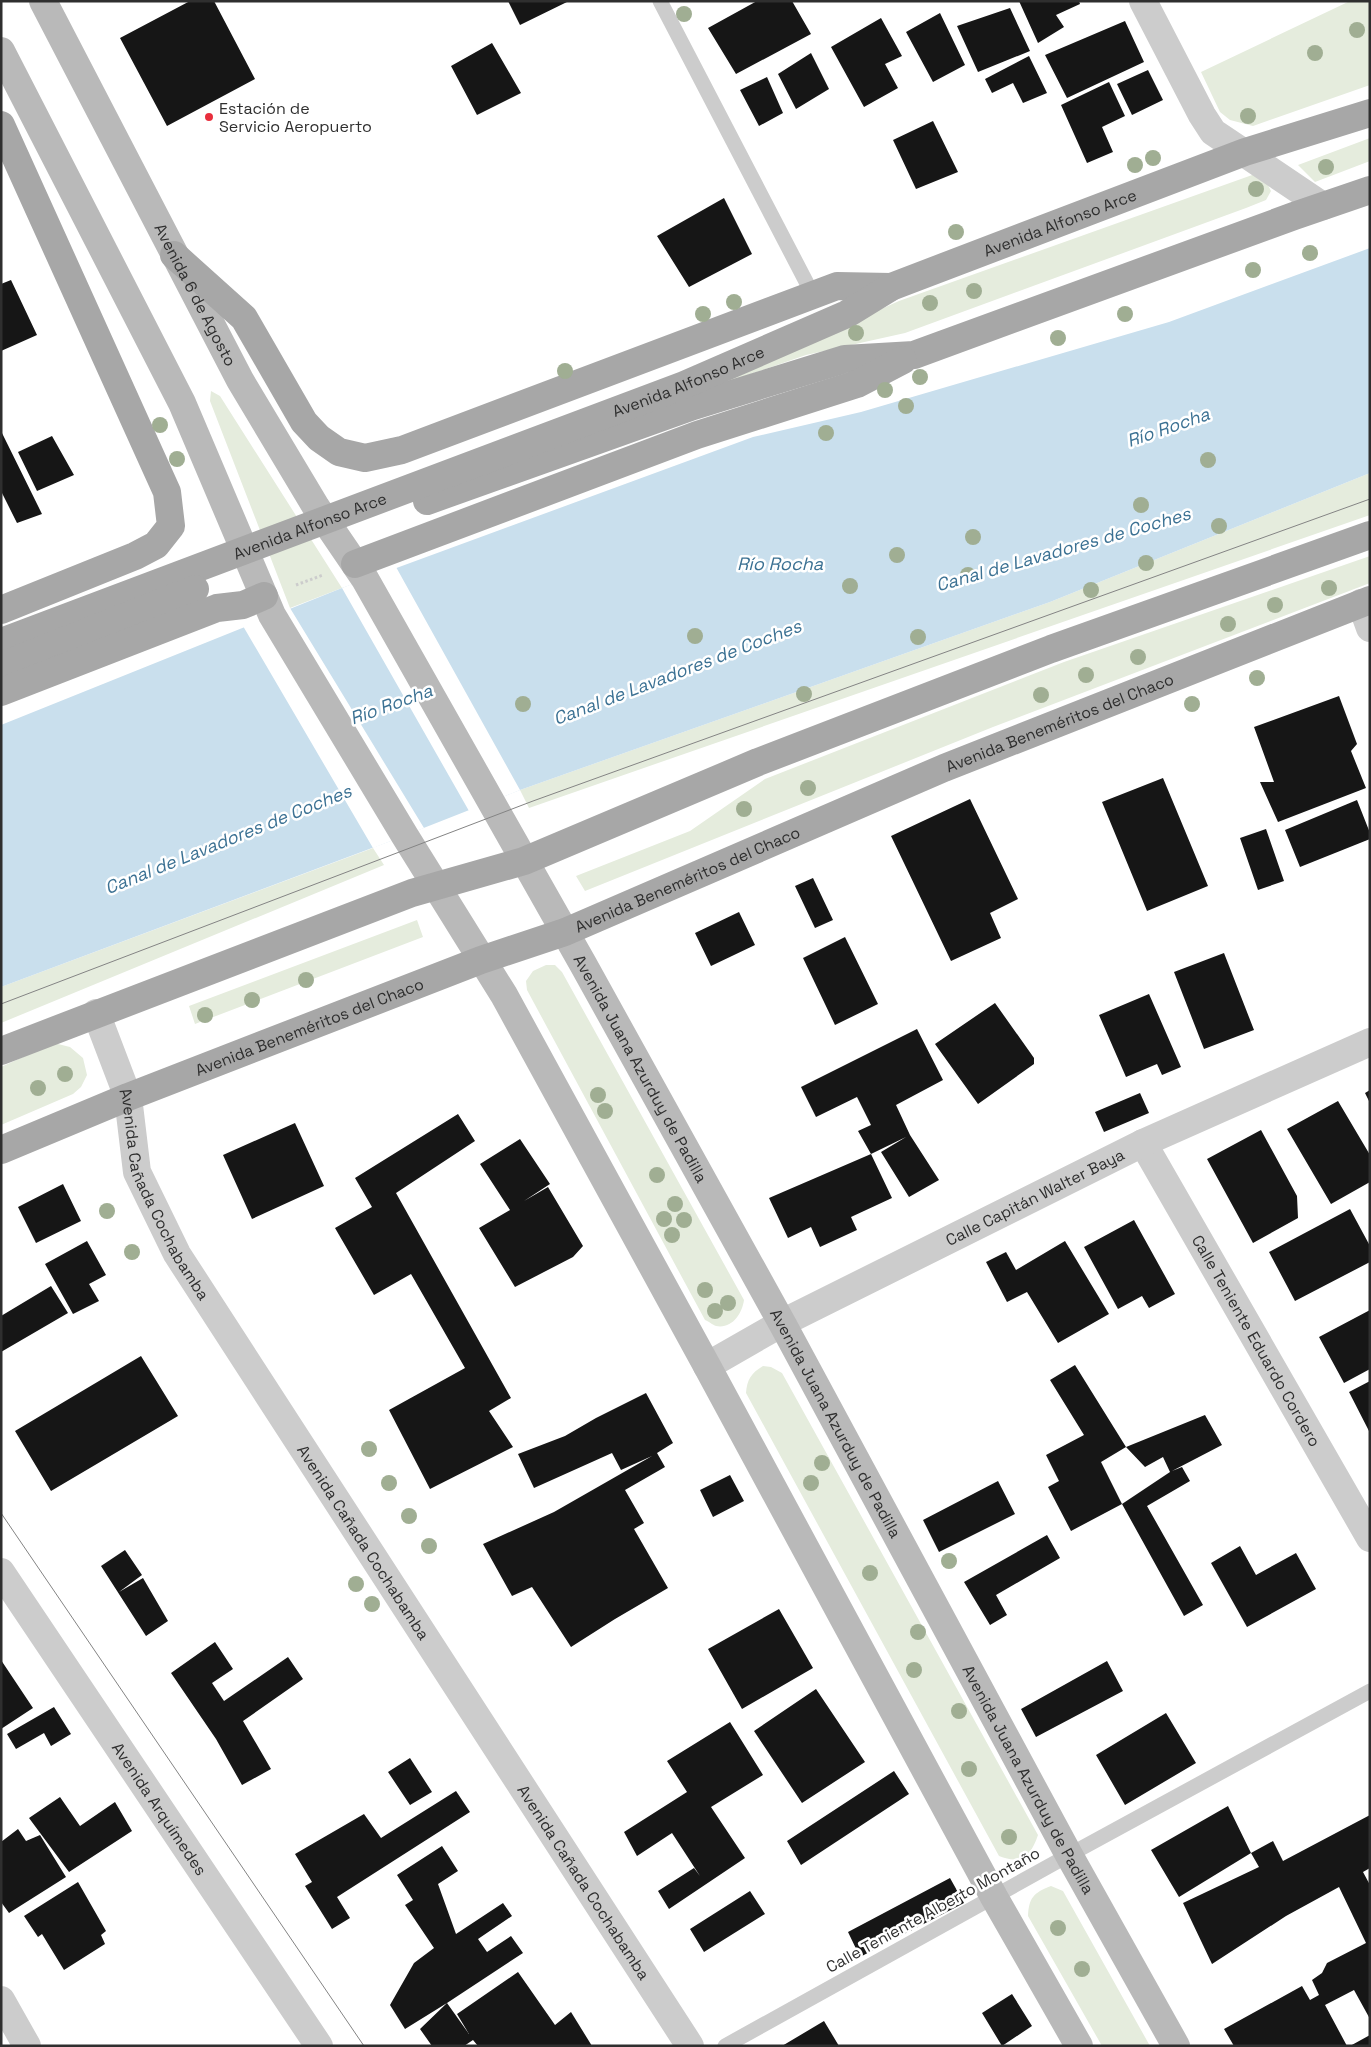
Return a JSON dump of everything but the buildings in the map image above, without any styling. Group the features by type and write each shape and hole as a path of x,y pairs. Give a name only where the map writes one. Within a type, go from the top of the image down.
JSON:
{"main road":[{"name":"Avenida 6 de Agosto","path":"43,1 240,380 316,506 355,564 491,802"},
{"path":"1,51 182,403 265,598 405,836 504,995 994,1897 1080,2046"},
{"name":"Avenida Alfonso Arce","path":"1,642 684,385 847,314 891,287 1245,152 1370,113"},
{"path":"1,125 167,492 171,526 156,545 135,556 1,610"},
{"name":"Avenida Alfonso Arce","path":"1,666 295,549 693,406 845,359 914,355 1370,190"},
{"path":"174,255 244,318 304,422 319,438 339,452 365,458 402,450 837,286 891,287"},
{"path":"355,564 697,434 857,384 914,355"},
{"path":"1,1051 412,893 524,861 758,762 1033,656 1370,536"},
{"path":"1,692 217,608 243,605 265,598"},
{"name":"Avenida Beneméritos del Chaco","path":"1,1150 128,1097 481,960 565,932 944,768 1367,610"},
{"name":"Avenida Juana Azurduy de Padilla","path":"491,802 782,1323 1069,1854 1176,2046"}],"street":[{"path":"1143,1 1202,115 1214,132 1323,206"},
{"name":"Avenida Cañada Cochabamba","path":"96,1013 128,1097 137,1172 177,1254 690,2046"},
{"name":"Calle Capitán Walter Baya","path":"707,1366 782,1323 1143,1143 1370,1042"},
{"name":"Calle Teniente Eduardo Cordero","path":"1143,1143 1370,1538"},
{"name":"Avenida Arquímedes","path":"1,1572 319,2046"},
{"path":"1,2000 27,2046"}],"lane":[{"path":"660,1 812,295"},
{"name":"Calle Teniente Alberto Montaño","path":"725,2046 1069,1854 1370,1691"}],"path":[{"path":"265,598 355,564"}],"green space":[{"path":"1350,1 1370,1 1370,85 1253,126 1230,120 1220,112 1201,72"},
{"path":"1370,138 1370,161 1315,182 1298,165"},
{"path":"1255,174 1265,179 1271,191 1266,200 1246,208 905,333 806,355 693,394 899,301"},
{"path":"211,391 220,396 342,588 290,608 210,401"},
{"path":"1370,473 1370,515 529,808 520,790 1050,602"},
{"path":"1370,556 1370,583 993,727 585,891 576,876 690,831 765,779 1064,662"},
{"path":"373,848 384,865 1,1023 1,987"},
{"path":"417,920 423,937 195,1024 189,1006"},
{"path":"546,965 555,965 562,972 744,1300 741,1310 731,1323 716,1326 705,1320 527,990 526,981 533,971"},
{"path":"54,1043 70,1047 83,1058 87,1075 81,1087 73,1094 1,1125 1,1067"},
{"path":"763,1366 771,1367 782,1373 1038,1835 1032,1848 1024,1857 1007,1859 999,1856 746,1393 750,1377"},
{"path":"1051,1886 1063,1891 1150,2046 1102,2046 1028,1916 1029,1905 1033,1897"}],"water":[{"name":"Río Rocha","path":"1370,248 1370,473 1050,602 520,790 388,842 1,987 1,725 342,588 753,437 861,412 1169,322"}],"pier":[{"path":"396,567 520,790 469,811 342,588"},
{"path":"290,608 424,828 373,848 243,626"}],"tram line":[{"path":"1,1004 533,801 1370,499"},
{"path":"1,1513 364,2046"}],"place":[{"name":"Estación de Servicio Aeropuerto","path":"209,117"}],"water label":[{"name":"Canal de Lavadores de Coches","path":"1063,549"},
{"name":"Canal de Lavadores de Coches","path":"677,672"},
{"name":"Canal de Lavadores de Coches","path":"228,839"}]}
